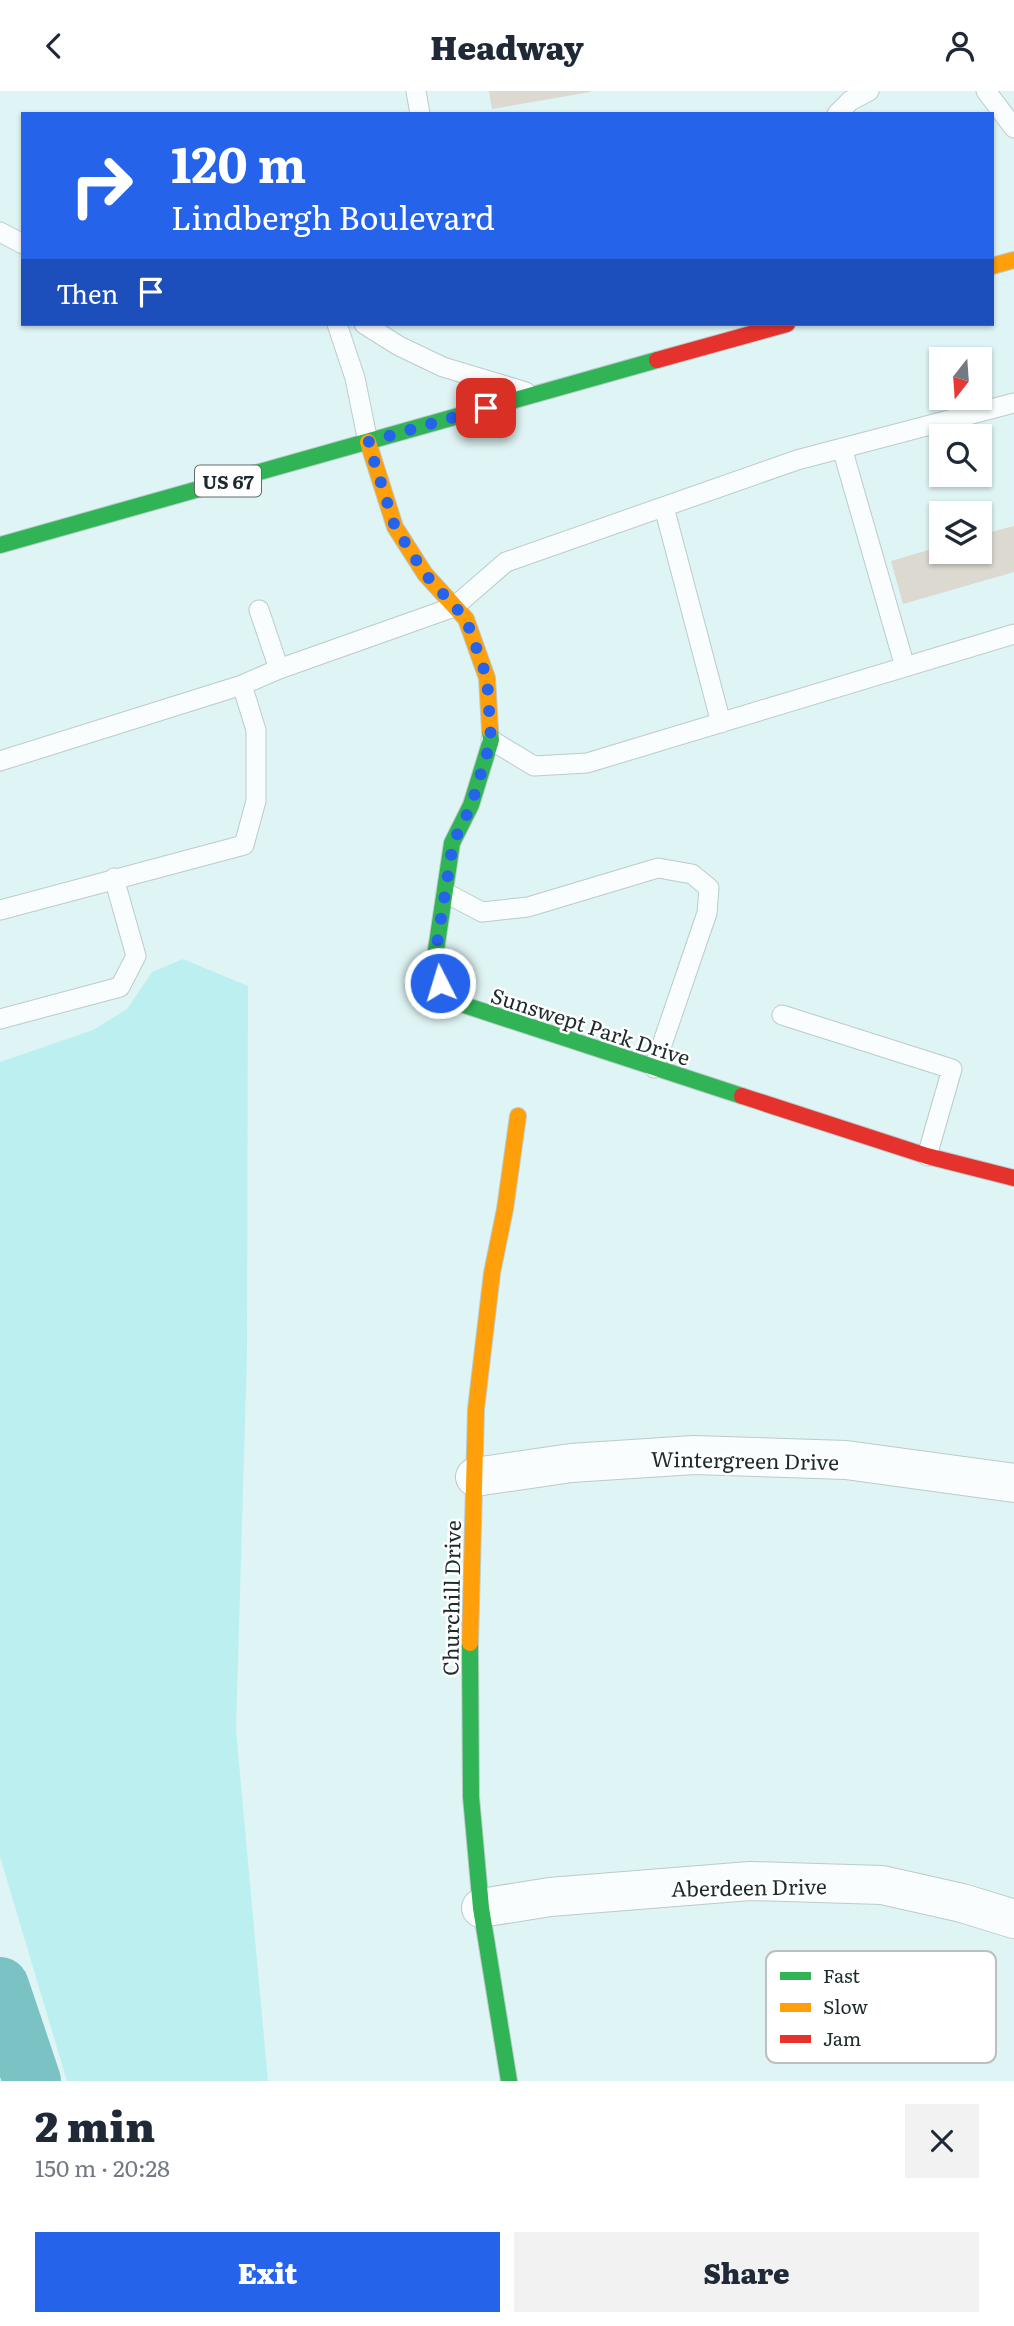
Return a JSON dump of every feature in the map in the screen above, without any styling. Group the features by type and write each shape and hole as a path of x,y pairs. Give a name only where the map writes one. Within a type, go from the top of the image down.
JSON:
{"street":[{"path":"994,265 1014,260"},
{"name":"US 67","path":"0,545 780,326"},
{"name":"Sunswept Park Drive","path":"368,442 395,527 425,574 466,619 487,678 491,740 471,806 453,843 436,950 440,983 458,1003 927,1156 1014,1178"},
{"name":"Churchill Drive","path":"509,2081 481,1908 471,1797 469,1676 476,1409 492,1273 505,1209 518,1116"},
{"name":"Wintergreen Drive","path":"475,1477 571,1463 694,1455 846,1460 1014,1483"},
{"name":"Aberdeen Drive","path":"481,1908 550,1897 750,1881 882,1885 962,1903 1014,1919"}],"lane":[{"path":"416,91 420,112"},
{"path":"839,112 850,101 869,91"},
{"path":"982,112 986,93"},
{"path":"986,93 1014,128"},
{"path":"0,232 21,243"},
{"path":"338,326 355,378 368,442"},
{"path":"367,326 399,346 443,367 533,395"},
{"path":"0,761 242,685 279,669 454,607 506,562 797,460 1014,403"},
{"path":"842,449 905,667"},
{"path":"664,507 721,723"},
{"path":"259,610 279,669"},
{"path":"491,740 534,766 586,764 1014,634"},
{"path":"0,910 244,845 257,801 256,730 242,685"},
{"path":"446,893 482,912 528,907 658,868 692,874 701,881 709,888 707,913 654,1068"},
{"path":"0,1019 120,987 136,956 114,878"},
{"path":"782,1015 952,1069 927,1156"}],"shaded area":[{"path":"183,959 248,986 247,1354 236,1730 268,2081 67,2081 0,1857 0,1062 93,1030 127,1009 152,972"}],"building":[{"path":"489,91 590,91 590,92 492,109"},
{"path":"1014,526 1014,572 903,604 891,561 929,550 929,564 992,564 992,532"}],"waterway":[{"path":"0,1986 32,2081"}],"traffic: fast":[{"path":"0,545 657,360"},
{"path":"490,730 491,740 471,805 452,843 436,950 440,983 458,1003 742,1096"},
{"path":"470,1643 471,1797 481,1908 509,2081"}],"traffic: slow":[{"path":"994,265 1014,260"},
{"path":"368,442 395,527 425,574 466,619 487,678 490,730"},
{"path":"470,1643 476,1409 492,1273 505,1209 518,1116"}],"traffic: jam":[{"path":"657,360 780,326"},
{"path":"742,1096 927,1156 1014,1178"}],"route":[{"path":"440,983 436,950 453,843 471,806 491,740 487,678 466,619 425,574 395,527 368,442 486,408"}]}
